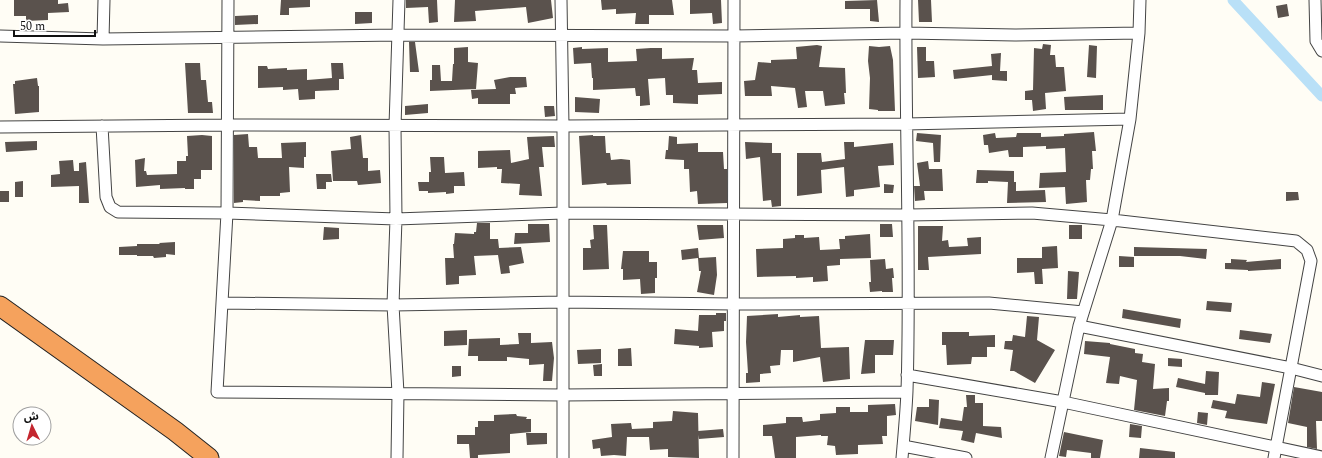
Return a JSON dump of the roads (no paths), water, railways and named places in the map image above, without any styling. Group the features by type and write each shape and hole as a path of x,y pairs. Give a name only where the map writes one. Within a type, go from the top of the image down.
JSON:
{"highway":[{"path":"0,306 175,431 209,458"}],"street":[{"path":"103,39 104,0"},
{"path":"228,0 227,213 217,392 563,394 907,392"},
{"path":"396,458 398,393 393,305 396,219 395,126 399,0"},
{"path":"561,0 563,126 563,458"},
{"path":"733,458 734,0"},
{"path":"902,458 907,392 908,215 905,32 906,0"},
{"path":"1051,458 1079,326 1112,220 1130,119 1139,33 1140,0"},
{"path":"1315,0 1316,41 1322,51"},
{"path":"0,36 103,39 398,35 734,36 905,32 1015,35 1139,33"},
{"path":"0,127 227,125 563,126 906,124 1130,119"},
{"path":"102,126 106,197 110,207 118,212 227,213 396,219 563,213 908,215 1032,213 1112,220 1296,241 1307,250 1311,261 1275,453"},
{"path":"222,303 393,305 562,302 734,304 989,303 1083,312"},
{"path":"1079,326 1291,368 1322,376"},
{"path":"907,375 1063,402 1275,453 1322,457"},
{"path":"903,446 966,458"}],"waterway":[{"path":"1233,0 1322,96"}]}
